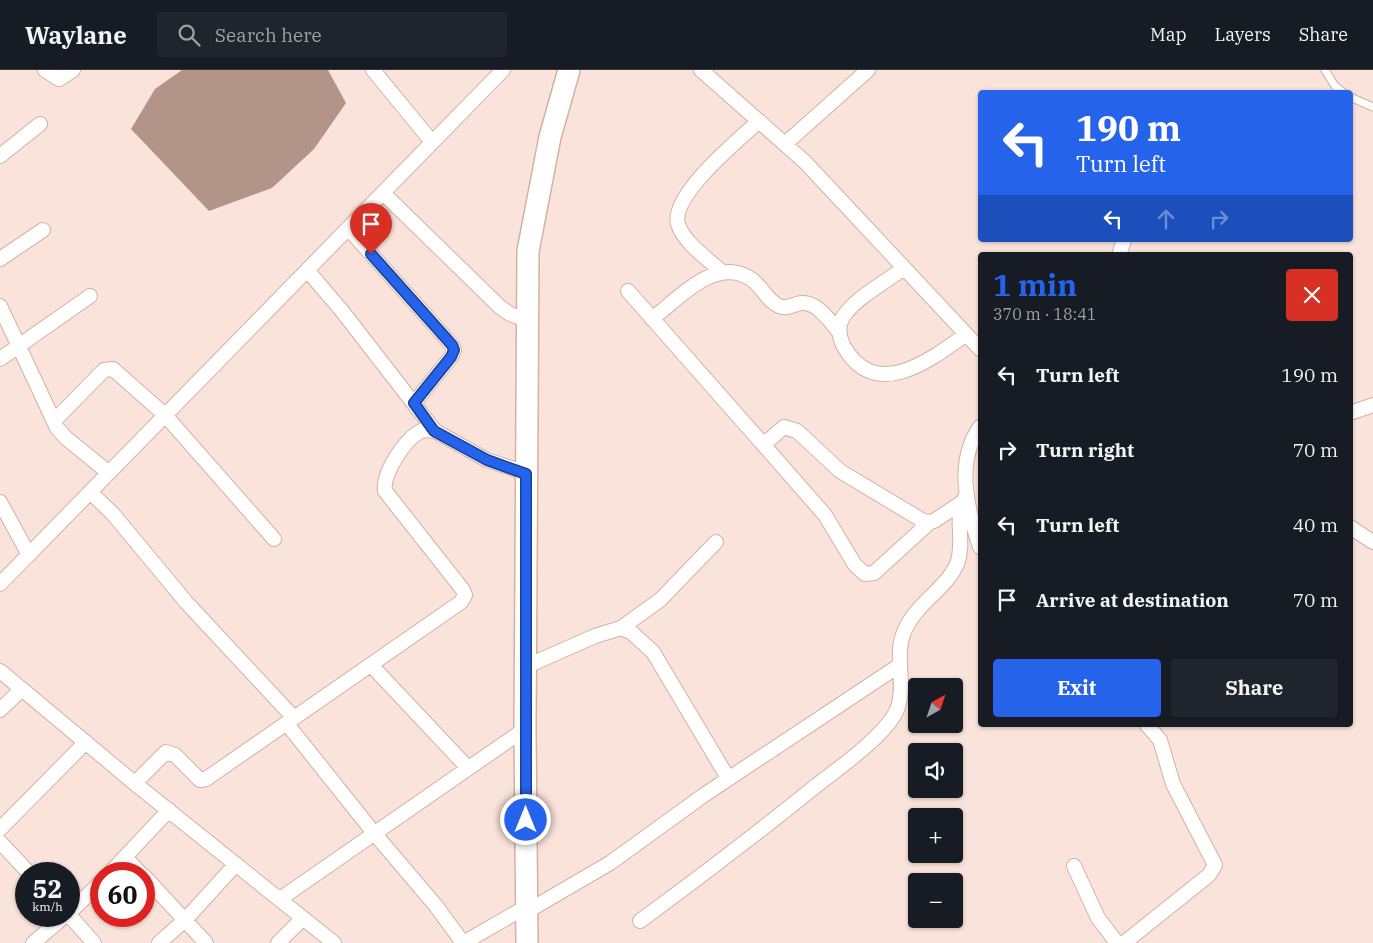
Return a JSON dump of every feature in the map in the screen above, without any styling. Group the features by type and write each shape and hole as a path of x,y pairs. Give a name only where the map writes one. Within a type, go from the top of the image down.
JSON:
{"main road":[{"path":"527,943 525,729 527,666 528,251 550,137 568,70"}],"street":[{"path":"45,70 54,78 59,79 73,70"},
{"path":"373,70 432,142"},
{"path":"0,584 503,70"},
{"path":"701,70 760,120 805,162 975,341 909,370 874,374 862,370 853,361 842,342 839,332 840,322 846,312 904,268"},
{"path":"785,144 868,70"},
{"path":"722,272 685,236 678,223 679,211 698,180 760,120"},
{"path":"0,156 40,124"},
{"path":"382,193 500,307 510,314 527,320"},
{"path":"348,228 452,345 454,350 451,357 414,403"},
{"path":"0,259 42,230"},
{"path":"307,270 342,311 434,431"},
{"path":"652,319 706,278 722,272 731,272 747,276 779,307 786,308 806,303 817,308 839,332"},
{"path":"628,291 825,515 855,565 864,574 874,573 930,522 964,498"},
{"path":"0,359 90,296"},
{"path":"0,306 54,421 66,438 109,473"},
{"path":"54,421 104,370 109,368 120,373 166,415 274,539"},
{"path":"1353,412 1373,405"},
{"path":"762,442 766,442 784,427 790,428 797,432 840,471 917,518 930,522"},
{"path":"135,783 166,752 175,755 200,780 206,779 461,602 465,595 384,492 383,484 387,472 409,441 425,430 434,431 487,460 526,474"},
{"path":"640,921 729,856 881,731 892,719 898,706 900,645 912,616 948,577 956,565 960,552 966,456 970,440 978,430"},
{"path":"90,492 114,514 186,602 290,721 374,833 436,906 463,943 610,863 728,778 900,666"},
{"path":"964,498 978,542"},
{"path":"0,502 29,554"},
{"path":"1353,529 1373,542"},
{"path":"527,666 595,636 621,628 660,600 716,542"},
{"path":"621,628 631,632 653,652 728,778"},
{"path":"371,665 468,768"},
{"path":"0,670 168,810 334,943"},
{"path":"0,710 22,689"},
{"path":"1124,943 1210,875 1215,865 1173,784 1160,740 1149,727"},
{"path":"280,899 525,729"},
{"path":"0,829 86,742"},
{"path":"120,862 168,810"},
{"path":"0,842 19,862"},
{"path":"125,857 130,862"},
{"path":"159,943 185,920 236,864"},
{"path":"1074,866 1095,912 1117,943"},
{"path":"155,889 206,943"},
{"path":"80,903 90,893"},
{"path":"278,943 303,918"},
{"path":"33,943 52,927"},
{"path":"80,927 94,943"}],"lane":[{"path":"1325,70 1335,86 1340,90"},
{"path":"1353,98 1373,107"}],"shaded area":[{"path":"182,70 328,70 346,103 314,149 272,188 209,211 131,129 155,89"}],"route":[{"path":"371,254 452,345 454,350 451,357 414,403 434,431 501,467 526,474 526,820"}]}
